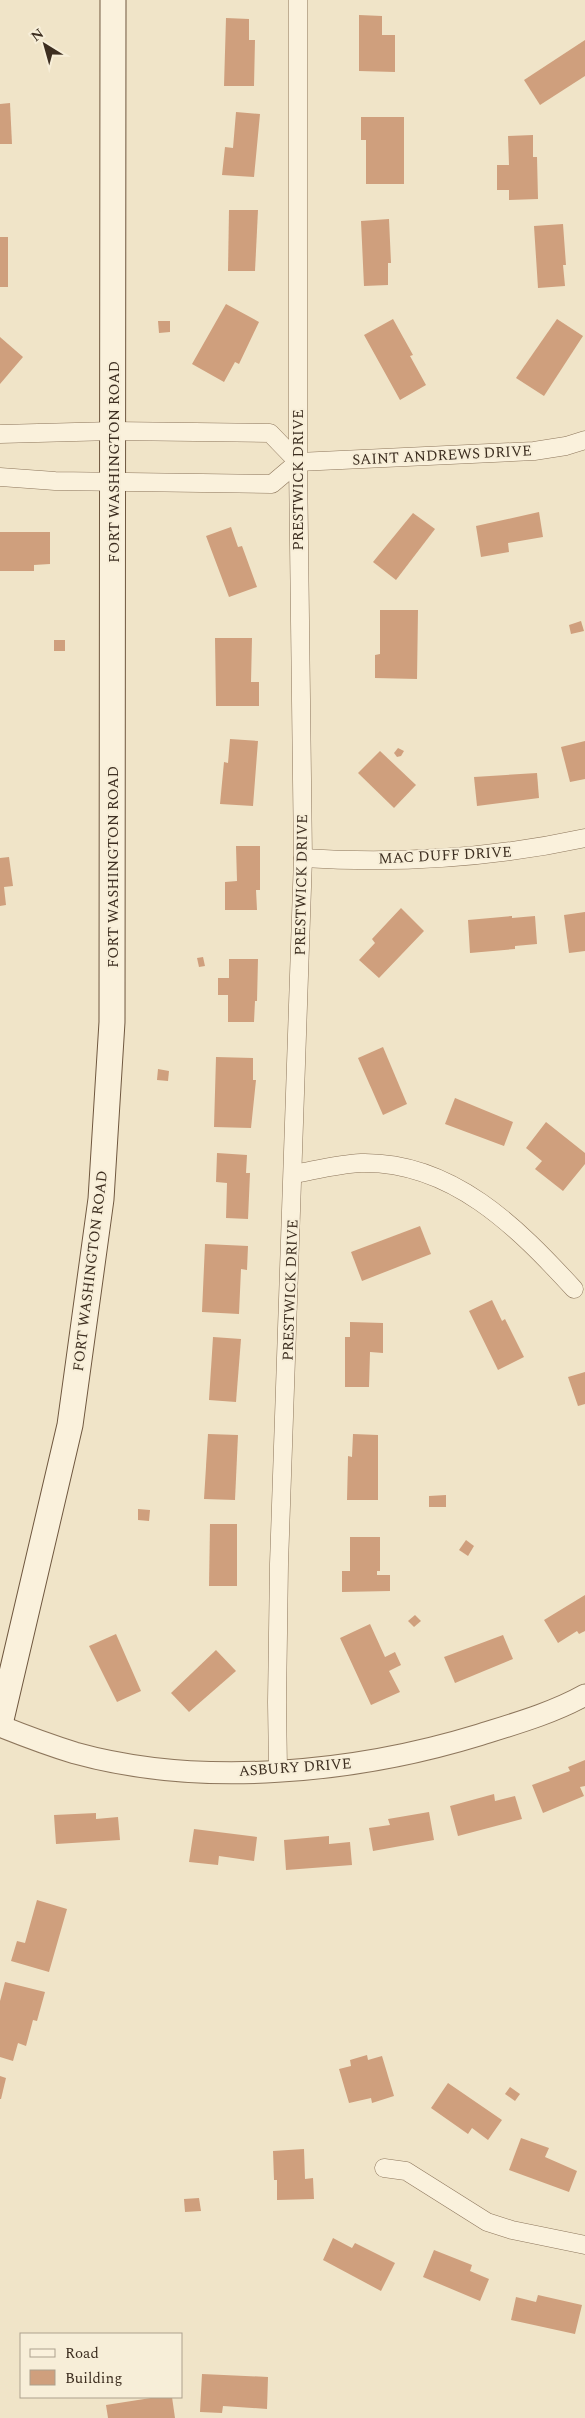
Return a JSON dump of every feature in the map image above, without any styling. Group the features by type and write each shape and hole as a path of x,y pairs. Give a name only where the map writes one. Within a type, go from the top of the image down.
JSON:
{"main road":[{"name":"FORT WASHINGTON ROAD","path":"0,1725 70,1425 101,1199 112,1022 113,0"}],"street":[{"name":"PRESTWICK DRIVE","path":"278,1770 276,1702 279,1564 294,1174 303,858 298,462 298,0"},
{"path":"0,434 114,431 270,434 298,462 272,484 55,481 0,478"},
{"name":"SAINT ANDREWS DRIVE","path":"298,462 534,451 566,446 585,440"},
{"name":"MAC DUFF DRIVE","path":"303,858 351,860 513,852 585,838"},
{"path":"294,1174 362,1163 411,1170 438,1177 465,1190 495,1213 540,1252 574,1288"},
{"name":"ASBURY DRIVE","path":"0,1725 76,1753 131,1764 182,1770 278,1770 326,1767 380,1760 446,1745 516,1723 585,1695"},
{"path":"384,2168 406,2172 463,2209 487,2222 521,2232 585,2244"}],"building":[{"path":"359,15 382,16 382,35 395,35 395,72 359,71"},
{"path":"226,18 249,19 249,40 255,40 254,86 224,86"},
{"path":"585,40 585,76 540,105 524,80"},
{"path":"10,103 12,144 0,144 0,104"},
{"path":"236,112 260,114 254,177 222,175 225,147 233,148"},
{"path":"361,117 404,117 404,184 366,184 366,140 361,140"},
{"path":"533,135 533,157 537,157 538,199 509,200 509,190 497,190 497,165 509,165 508,136"},
{"path":"229,210 258,210 255,271 228,271"},
{"path":"389,219 391,263 388,263 388,285 364,286 361,221"},
{"path":"563,224 566,265 563,265 565,286 538,288 534,226"},
{"path":"0,237 8,237 8,287 0,287"},
{"path":"226,304 259,322 239,364 235,362 224,382 192,364"},
{"path":"393,319 413,355 410,356 426,385 400,400 364,335"},
{"path":"557,319 583,336 544,396 516,378"},
{"path":"158,321 170,321 170,332 159,333"},
{"path":"0,337 23,357 0,384"},
{"path":"539,512 543,537 508,543 509,552 481,557 476,526"},
{"path":"413,513 435,529 396,580 373,562"},
{"path":"231,527 238,547 242,546 257,587 229,597 206,536"},
{"path":"0,532 50,532 50,564 34,565 34,571 0,571"},
{"path":"380,610 418,610 417,679 375,678 375,655 380,654"},
{"path":"581,621 584,631 571,634 569,625"},
{"path":"215,638 252,638 251,682 259,682 259,706 216,706"},
{"path":"54,640 65,640 65,651 54,651"},
{"path":"230,739 258,741 253,806 220,804 224,762 228,763"},
{"path":"585,741 585,779 570,782 561,747"},
{"path":"398,748 404,751 401,756 397,757 394,753"},
{"path":"380,751 416,785 394,808 358,773"},
{"path":"537,773 539,798 477,806 474,777"},
{"path":"236,846 260,846 260,890 256,890 257,910 225,910 225,882 237,881"},
{"path":"9,857 13,886 4,887 6,905 0,906 0,858"},
{"path":"401,908 424,931 379,978 359,960 375,943 372,939"},
{"path":"585,912 585,951 569,953 564,915"},
{"path":"512,916 512,918 535,916 537,944 515,946 515,949 470,953 468,920"},
{"path":"203,957 205,966 199,967 197,958"},
{"path":"229,959 258,959 257,1001 255,1001 254,1022 228,1022 228,995 218,995 218,978 229,978"},
{"path":"383,1047 407,1104 383,1115 358,1058"},
{"path":"216,1057 253,1058 253,1080 256,1080 251,1128 214,1127"},
{"path":"158,1069 169,1071 168,1081 157,1080"},
{"path":"455,1098 513,1122 504,1146 445,1124"},
{"path":"546,1122 585,1153 585,1164 563,1191 535,1169 542,1161 526,1148"},
{"path":"217,1153 247,1155 246,1173 250,1173 248,1219 226,1218 227,1183 216,1182"},
{"path":"420,1226 431,1254 362,1281 351,1252"},
{"path":"205,1244 248,1246 247,1270 241,1269 239,1314 202,1312"},
{"path":"492,1300 502,1321 505,1319 524,1357 498,1370 469,1311"},
{"path":"350,1322 383,1323 383,1353 370,1352 369,1387 345,1387 345,1337 350,1337"},
{"path":"213,1337 241,1339 236,1402 209,1400"},
{"path":"585,1372 585,1404 578,1406 568,1377"},
{"path":"208,1434 238,1435 235,1500 204,1499"},
{"path":"353,1434 378,1435 378,1500 347,1500 348,1456 352,1457"},
{"path":"446,1495 446,1507 429,1507 429,1496"},
{"path":"138,1509 150,1510 149,1521 138,1520"},
{"path":"210,1524 237,1524 237,1586 209,1586"},
{"path":"350,1537 380,1537 380,1571 377,1571 377,1575 390,1575 390,1591 342,1592 342,1571 350,1571"},
{"path":"466,1540 474,1546 468,1556 459,1550"},
{"path":"585,1595 585,1631 579,1634 577,1631 558,1643 544,1620"},
{"path":"415,1615 421,1621 414,1627 408,1621"},
{"path":"370,1624 385,1657 395,1652 401,1665 389,1671 400,1692 371,1705 340,1638"},
{"path":"116,1634 141,1691 117,1702 89,1646"},
{"path":"503,1635 513,1659 455,1683 444,1657"},
{"path":"216,1650 236,1671 189,1712 171,1693"},
{"path":"585,1760 585,1786 580,1787 584,1796 543,1813 532,1785 570,1771 568,1767"},
{"path":"494,1794 495,1801 515,1796 522,1819 458,1836 450,1806"},
{"path":"429,1812 434,1840 373,1851 369,1828 390,1825 388,1819"},
{"path":"96,1813 96,1819 118,1817 120,1840 56,1844 54,1815"},
{"path":"194,1829 257,1837 254,1861 219,1856 218,1865 189,1862"},
{"path":"329,1836 329,1844 350,1842 352,1865 286,1870 284,1840"},
{"path":"37,1900 67,1909 49,1972 11,1961 17,1941 25,1943"},
{"path":"5,1982 45,1992 37,2021 33,2020 26,2046 18,2043 13,2061 0,2057 0,2001"},
{"path":"367,2055 368,2060 382,2056 394,2096 372,2103 371,2098 349,2103 339,2069 351,2066 350,2060"},
{"path":"0,2076 6,2078 1,2099 0,2099"},
{"path":"448,2083 502,2120 488,2140 472,2128 468,2134 431,2108"},
{"path":"510,2087 520,2094 515,2101 505,2094"},
{"path":"521,2138 549,2148 545,2157 577,2171 569,2192 509,2170"},
{"path":"304,2149 305,2179 313,2178 314,2199 277,2200 277,2180 274,2180 273,2151"},
{"path":"199,2198 201,2211 185,2212 184,2199"},
{"path":"333,2238 352,2248 355,2243 395,2263 381,2291 323,2260"},
{"path":"434,2250 472,2265 470,2271 489,2279 480,2301 423,2277"},
{"path":"538,2295 582,2305 575,2334 511,2320 516,2297 536,2302"},
{"path":"202,2374 268,2377 267,2409 223,2406 222,2413 200,2412"},
{"path":"151,2398 172,2398 175,2418 108,2418 106,2405"}]}
